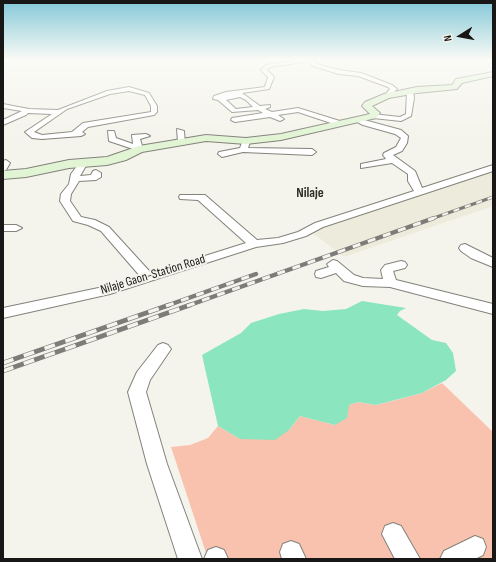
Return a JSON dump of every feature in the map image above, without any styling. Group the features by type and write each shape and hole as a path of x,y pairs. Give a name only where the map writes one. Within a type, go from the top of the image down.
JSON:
{"street":[{"path":"216,99 216,97 226,94 266,88 268,85"},
{"path":"387,96 394,89 388,85"},
{"path":"373,116 375,113 367,106 368,104 387,96 410,91 454,87 455,85"},
{"path":"3,106 20,108 25,111 59,112 70,106 109,92 121,90 142,92 147,94 154,106 154,112 152,114 90,124 77,134 42,137 29,133 59,112"},
{"path":"222,154 244,145 281,138 373,116 397,119 404,118 409,115 412,98 410,91"},
{"path":"259,108 241,112 231,110 221,99 250,97 259,108 282,116"},
{"path":"234,120 270,112 298,110 340,124"},
{"path":"3,123 24,114 25,111"},
{"path":"360,120 398,132 405,138 399,148 387,155 412,173 413,181 420,193"},
{"path":"180,131 182,142"},
{"path":"111,133 112,139 139,149"},
{"path":"139,149 135,137 146,136"},
{"path":"3,175 107,161 139,149 216,138 244,145 312,152"},
{"path":"364,166 392,160"},
{"path":"83,164 76,174 75,179 65,197 65,201 77,219 91,222 105,229 148,276"},
{"name":"Nilaje Gaon-Station Road","path":"3,313 110,290 148,276 254,244 280,241 302,234 319,225 493,168"},
{"path":"75,179 96,177 96,173"},
{"path":"184,197 201,197 254,244"},
{"path":"3,228 16,228"},
{"path":"465,248 475,255 493,263"},
{"path":"390,283 387,270 389,268 401,265"},
{"path":"320,274 335,266 349,278 363,282 390,283 448,299 493,309"},
{"path":"163,349 143,377 137,392 157,464 190,559"},
{"path":"393,534 408,559"},
{"path":"452,559 475,547"}],"shaded area":[{"path":"493,170 493,206 344,257 310,231"},
{"path":"362,301 406,308 400,311 397,315 432,340 446,343 453,353 456,371 446,380 422,393 376,405 358,402 349,405 347,418 335,425 300,416 289,430 275,440 240,439 218,426 202,355 241,333 251,323 279,314 304,309 323,311 346,309"},
{"path":"442,383 493,432 493,559 208,559 171,447 190,445 208,438 218,426 240,439 289,430 300,416 335,425 349,405 358,402 376,405 422,393"}],"railway":[{"path":"431,219 493,197"},
{"path":"187,306 434,218"},
{"path":"166,306 256,274"},
{"path":"3,363 169,305"},
{"path":"3,371 190,305"}],"district":[{"name":"Nilaje","path":"310,193"}]}
